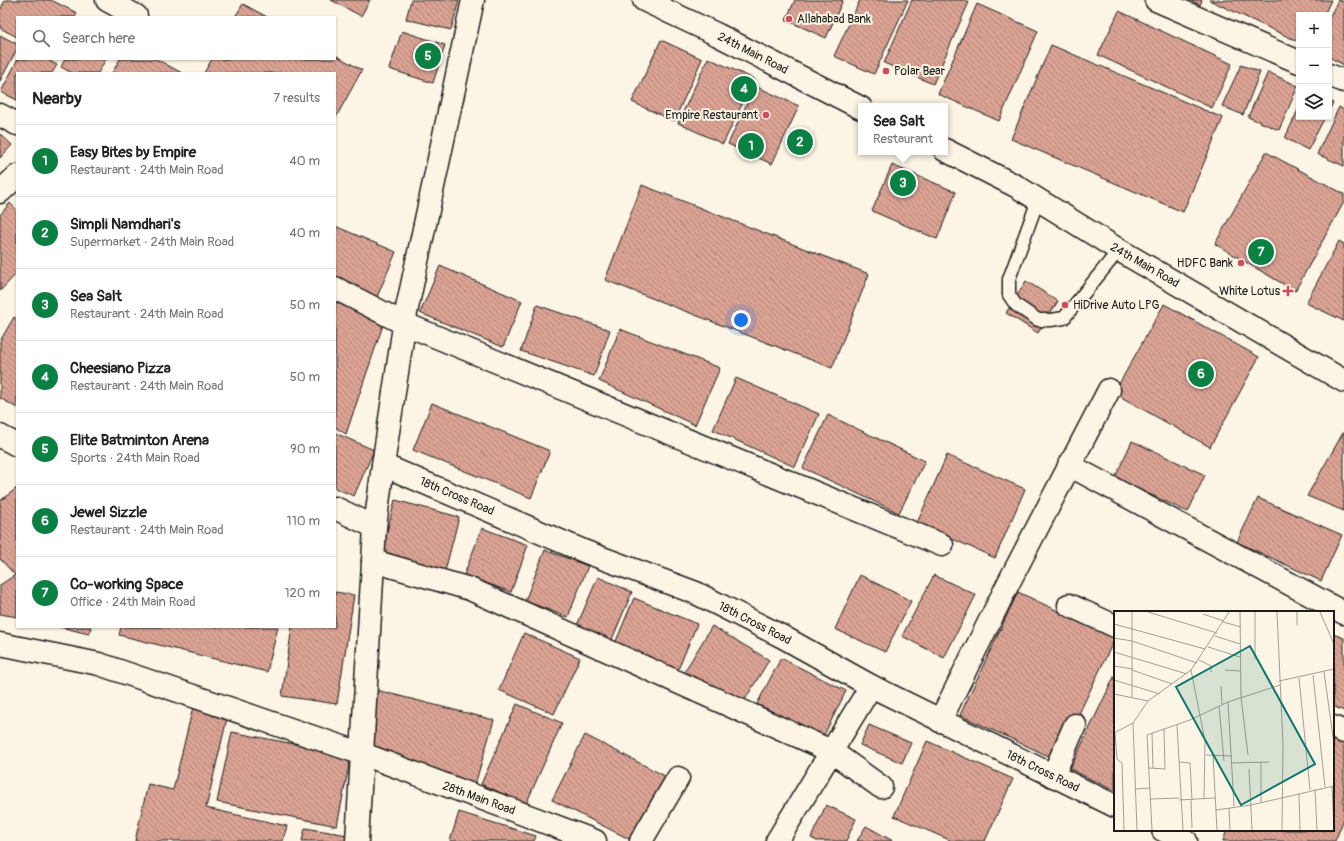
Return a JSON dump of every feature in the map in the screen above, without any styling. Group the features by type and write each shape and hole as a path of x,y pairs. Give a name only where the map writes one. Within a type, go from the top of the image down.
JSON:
{"street":[{"path":"107,0 138,16"},
{"path":"358,841 375,527 383,465 405,324 473,0"},
{"name":"24th Main Road","path":"644,0 858,106"},
{"path":"1156,0 1296,61"},
{"path":"1332,76 1344,81"},
{"path":"0,115 16,123"},
{"name":"24th Main Road","path":"948,152 1016,186 1119,250 1344,381"},
{"path":"0,192 16,177"},
{"path":"336,289 405,324 942,545"},
{"path":"940,721 1010,580 1109,390"},
{"path":"0,436 16,444"},
{"name":"18th Cross Road","path":"383,465 586,552 696,593 783,636 871,686 1114,806"},
{"path":"1069,465 1344,613"},
{"path":"336,508 375,527"},
{"path":"373,561 470,589 831,752 881,787"},
{"path":"1069,605 1114,626"},
{"name":"28th Main Road","path":"0,644 99,664 363,754 595,841"},
{"path":"777,841 871,686"},
{"path":"1053,776 1075,725"},
{"path":"1334,727 1344,732"},
{"path":"642,841 678,778"},
{"path":"1165,831 1186,841"}],"lane":[{"path":"1038,200 1009,279 1009,295 1016,305 1038,320 1064,318 1119,250"}],"building":[{"path":"5,0 51,0 77,13 76,16 16,16 16,36 0,28 0,11"},
{"path":"331,0 370,0 361,16"},
{"path":"411,0 459,0 451,30 406,19"},
{"path":"795,0 843,0 826,38 786,20"},
{"path":"860,0 908,0 874,74 834,56"},
{"path":"912,0 964,0 969,2 933,84 884,63"},
{"path":"1190,0 1202,0 1200,5"},
{"path":"1209,0 1331,0 1325,12 1296,12 1296,41"},
{"path":"1338,0 1344,2 1344,65 1332,59 1332,12"},
{"path":"243,4 265,16 236,16"},
{"path":"977,4 1038,31 999,121 938,94"},
{"path":"1119,11 1232,64 1212,108 1098,55"},
{"path":"402,31 445,45 433,83 389,69"},
{"path":"0,35 16,43 16,51 0,81"},
{"path":"661,40 702,59 674,121 632,102"},
{"path":"1051,45 1223,118 1183,212 1011,139"},
{"path":"336,56 362,70 336,117 336,72 205,72 211,60 336,60"},
{"path":"708,58 754,79 723,144 678,123"},
{"path":"17,60 48,60 57,65 53,72 16,72 16,100 1,92"},
{"path":"64,60 105,60 99,72 70,72 61,67"},
{"path":"119,60 158,60 180,72 113,72"},
{"path":"1241,65 1260,72 1243,115 1222,106"},
{"path":"1268,72 1296,85 1296,91 1279,130 1248,117"},
{"path":"755,86 799,106 772,164 728,144"},
{"path":"1339,107 1344,110 1344,166 1317,154"},
{"path":"1296,114 1296,120 1323,120 1308,150 1285,138"},
{"path":"0,134 12,145 0,158"},
{"path":"1266,152 1344,194 1344,202 1295,291 1215,244"},
{"path":"892,165 956,192 937,239 872,211"},
{"path":"642,185 869,274 832,368 605,280"},
{"path":"10,203 16,209 16,274 0,291 0,215"},
{"path":"336,226 396,252 377,297 336,279"},
{"path":"1339,241 1344,244 1344,321 1306,303"},
{"path":"440,266 522,301 503,347 420,313"},
{"path":"1026,281 1058,301 1038,333 1006,313"},
{"path":"337,301 383,325 346,434 336,428"},
{"path":"1164,304 1259,357 1210,447 1114,393"},
{"path":"537,305 610,330 594,376 521,351"},
{"path":"14,317 16,318 16,407 0,398 0,341"},
{"path":"620,329 720,368 695,425 599,381"},
{"path":"736,378 819,414 795,467 713,430"},
{"path":"432,403 550,451 531,498 413,450"},
{"path":"828,415 925,461 899,513 803,468"},
{"path":"336,433 374,450 354,496 336,488"},
{"path":"1344,433 1344,511 1307,496"},
{"path":"1132,441 1205,475 1188,512 1115,478"},
{"path":"947,455 1025,489 995,558 917,523"},
{"path":"16,489 16,617 0,614 0,585 15,575 0,559 0,501"},
{"path":"1258,498 1342,535 1321,581 1237,542"},
{"path":"395,500 459,517 445,571 381,555"},
{"path":"482,528 528,545 511,592 464,575"},
{"path":"545,550 588,566 568,617 525,601"},
{"path":"860,575 911,601 885,652 835,629"},
{"path":"934,575 976,595 944,658 902,636"},
{"path":"598,577 632,592 610,644 575,630"},
{"path":"336,592 354,595 337,704 282,696 292,628 336,628"},
{"path":"1018,592 1114,638 1057,760 960,715"},
{"path":"634,598 697,624 677,672 614,646"},
{"path":"712,626 769,660 740,708 683,674"},
{"path":"64,628 91,628 89,634"},
{"path":"121,628 278,628 267,672 119,635"},
{"path":"524,633 580,658 554,714 499,690"},
{"path":"1334,634 1344,638 1344,711 1334,706"},
{"path":"781,658 846,691 823,737 757,704"},
{"path":"1114,677 1114,791 1070,769"},
{"path":"372,689 494,720 473,791 367,753"},
{"path":"517,704 562,723 526,804 481,784"},
{"path":"193,707 228,714 206,808 287,826 283,841 135,841 148,784 173,790"},
{"path":"869,725 911,743 902,763 860,745"},
{"path":"1334,730 1344,734 1344,819 1335,841 1223,841 1227,831 1334,831"},
{"path":"232,732 351,755 337,826 217,802"},
{"path":"585,735 665,776 633,841 552,800"},
{"path":"927,741 1013,779 985,841 952,841 894,816"},
{"path":"826,805 856,819 846,841 817,841 811,838"},
{"path":"459,812 536,836 534,841 450,841"},
{"path":"866,826 893,841 857,841"},
{"path":"305,828 348,835 347,841 302,841"}],"place":[{"name":"Allahabad Bank","path":"789,19"},
{"name":"Elite Batminton Arena","path":"428,56"},
{"name":"Polar Bear","path":"886,71"},
{"name":"Cheesiano Pizza","path":"744,89"},
{"name":"Empire Restaurant","path":"766,115"},
{"name":"Simpli Namdhari's","path":"800,142"},
{"name":"Easy Bites by Empire","path":"751,146"},
{"name":"Sea Salt","path":"903,183"},
{"name":"Co-working Space","path":"1261,252"},
{"name":"HDFC Bank","path":"1241,263"},
{"name":"White Lotus","path":"1288,291"},
{"name":"HiDrive Auto LPG","path":"1065,305"},
{"name":"Jewel Sizzle","path":"1201,374"}]}
